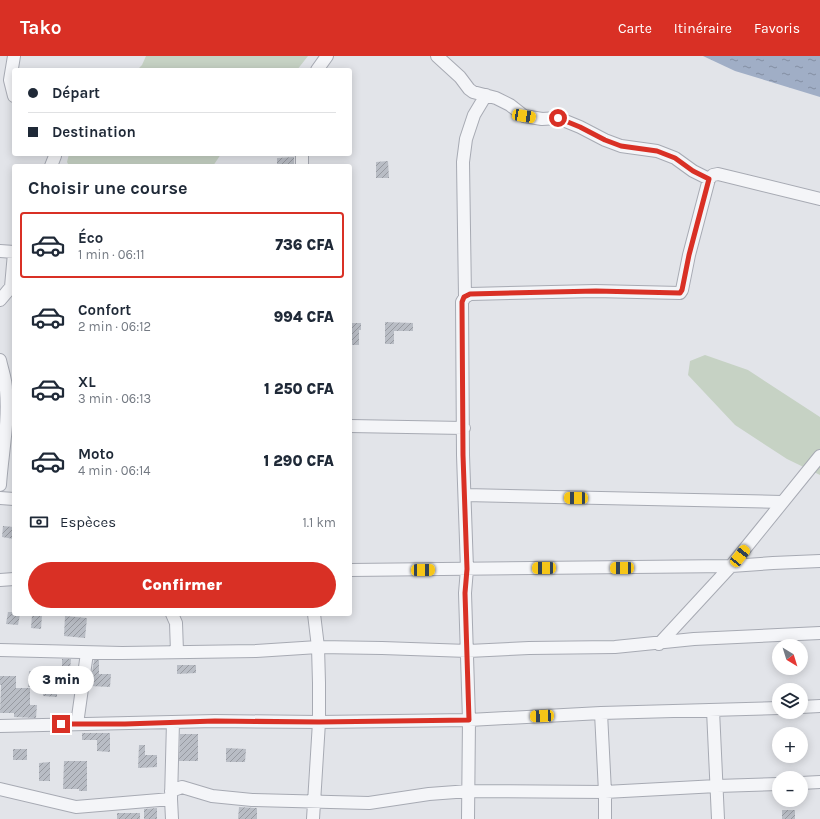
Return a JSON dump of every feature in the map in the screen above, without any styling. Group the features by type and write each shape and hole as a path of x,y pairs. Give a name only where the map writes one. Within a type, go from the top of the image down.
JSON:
{"street":[{"path":"12,88 10,80 14,56"},
{"path":"318,68 327,56"},
{"path":"437,56 460,77 469,89 480,95 486,95 510,105 524,116 558,118 621,146 657,151 675,158 693,171 709,179"},
{"path":"468,819 469,720 465,593 467,569 463,455 463,162 466,139 474,115 486,95"},
{"path":"464,297 470,294 596,291 680,293 709,179 713,176 718,174 820,199"},
{"path":"0,252 12,252"},
{"path":"0,300 11,287 12,275"},
{"path":"0,360 6,388 6,420 9,435 0,471 0,485"},
{"path":"352,426 464,428"},
{"path":"659,644 731,566 820,456"},
{"path":"465,495 782,502"},
{"path":"0,498 12,499"},
{"path":"352,570 731,566 774,562 820,561"},
{"path":"0,580 12,579"},
{"path":"173,616 176,623 177,652"},
{"path":"314,616 318,647 319,722 314,819"},
{"path":"0,650 87,653 256,652 318,647 468,651 529,648 615,647 694,640 820,633"},
{"path":"77,724 87,653"},
{"path":"808,707 820,706"},
{"path":"0,726 242,721 319,722 469,720 601,713 772,708"},
{"path":"713,710 718,819"},
{"path":"601,713 605,819"},
{"path":"172,819 171,795 173,722"},
{"path":"808,783 820,782"},
{"path":"0,789 76,807 171,795 182,787 212,796 252,800 369,803 429,794 468,791 605,792 772,784"}],"green space":[{"path":"146,56 308,56 299,68 139,68"},
{"path":"68,156 220,156 214,164 68,164"},
{"path":"705,355 748,370 820,417 820,475 787,459 735,425 688,375 690,361"}],"water":[{"path":"703,56 820,56 820,97 735,71"}],"building":[{"path":"294,157 294,164 277,164 277,158"},
{"path":"388,161 389,178 376,178 376,162"},
{"path":"385,322 413,323 413,331 394,331 394,344 385,344"},
{"path":"352,323 361,323 361,330 359,330 359,345 352,345"},
{"path":"3,526 12,527 12,539 2,537"},
{"path":"8,612 12,612 12,616 20,616 18,625 6,624"},
{"path":"32,616 42,616 41,629 31,628"},
{"path":"65,616 87,618 85,638 64,636"},
{"path":"62,659 71,659 70,670 62,670"},
{"path":"94,660 99,660 99,674 111,674 110,687 90,686"},
{"path":"177,665 196,665 196,673 177,674"},
{"path":"29,671 40,672 40,680 52,679 52,689 57,689 57,697 43,696 43,687 28,687"},
{"path":"0,676 16,676 16,688 30,688 30,705 37,705 36,718 14,717 14,713 0,713"},
{"path":"82,733 110,733 110,752 97,751 97,740 82,740"},
{"path":"180,734 198,734 198,761 179,761"},
{"path":"139,745 145,745 145,755 157,755 157,767 138,768"},
{"path":"226,748 246,749 245,762 226,762"},
{"path":"13,749 27,749 27,760 13,760"},
{"path":"64,761 87,761 87,791 79,791 79,789 63,789"},
{"path":"50,762 50,781 39,781 39,763"},
{"path":"239,807 257,808 257,819 238,819"},
{"path":"157,808 157,819 144,819 144,809"},
{"path":"782,810 795,810 795,819 782,819"},
{"path":"117,813 140,813 140,819 117,819"}],"route":[{"path":"61,724 125,724 215,721 319,722 469,720 465,593 467,569 463,455 462,302 464,297 470,294 596,291 680,293 709,179 693,171 675,158 657,151 621,146 558,118"}]}
